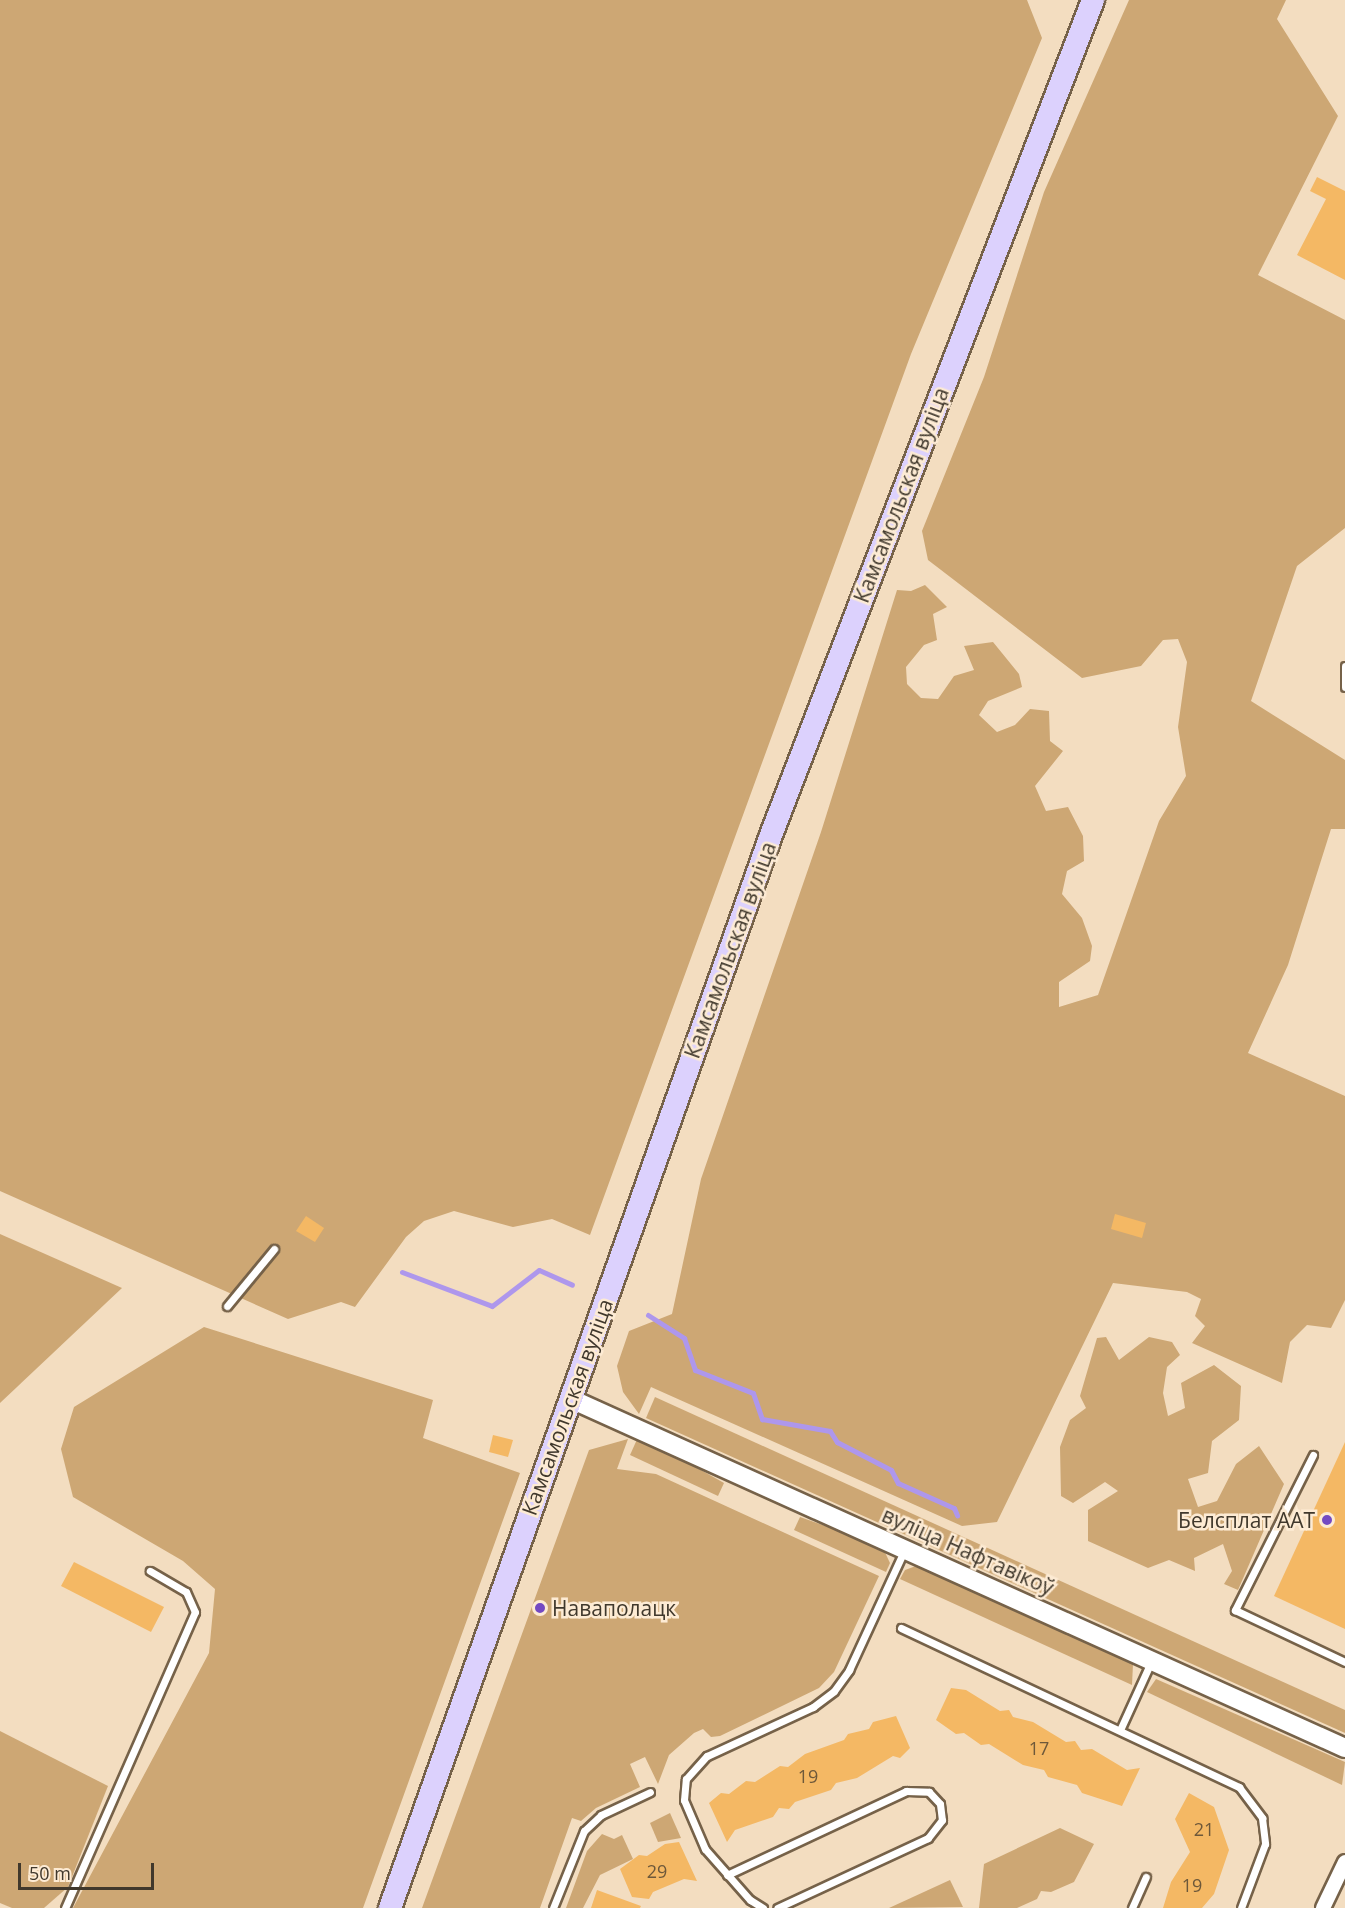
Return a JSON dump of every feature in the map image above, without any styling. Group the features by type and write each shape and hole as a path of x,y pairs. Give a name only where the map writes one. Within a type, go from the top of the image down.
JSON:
{"main road":[{"name":"Камсамольская вуліца","path":"390,1908 771,835 1093,0"}],"street":[{"name":"вуліца Нафтавікоў","path":"571,1399 906,1547 1345,1748"},
{"path":"1323,1908 1345,1862"}],"lane":[{"path":"1345,666 1345,687"},
{"path":"227,1306 274,1249"},
{"path":"1313,1455 1235,1610 1345,1662"},
{"path":"763,1908 708,1854 687,1810 683,1790 691,1770 707,1756 813,1707 834,1691 849,1670 906,1547"},
{"path":"65,1908 195,1612 186,1592 150,1571"},
{"path":"902,1628 1228,1780 1256,1807 1265,1831 1263,1857 1241,1908"},
{"path":"1120,1730 1152,1660"},
{"path":"727,1875 906,1791 929,1792 940,1804 942,1820 932,1836 777,1908"},
{"path":"553,1908 575,1846 588,1826 650,1792"},
{"path":"1132,1908 1146,1877"}],"shaded area":[{"path":"0,0 1027,0 1042,38 911,354 590,1235 552,1219 513,1227 454,1211 424,1221 406,1237 355,1307 341,1302 288,1319 0,1191"},
{"path":"1129,0 1286,0 1277,19 1338,116 1258,275 1345,320 1345,528 1297,566 1251,701 1345,760 1345,829 1331,829 1288,965 1248,1053 1345,1096 1345,1300 1331,1328 1307,1325 1290,1342 1282,1383 1192,1343 1205,1326 1195,1316 1201,1299 1187,1292 1113,1283 997,1522 962,1526 651,1387 639,1414 623,1392 617,1366 629,1331 672,1314 701,1179 821,832 897,590 911,591 925,585 947,607 933,614 937,640 924,645 906,667 907,684 921,698 938,699 954,676 974,670 964,646 993,642 1019,674 1022,687 988,701 979,715 997,732 1015,725 1030,709 1049,711 1050,741 1063,751 1035,786 1046,811 1068,807 1083,836 1084,861 1067,871 1062,894 1082,918 1092,946 1090,961 1059,982 1059,1007 1098,995 1159,821 1186,776 1178,727 1187,662 1178,639 1163,640 1141,666 1082,678 928,560 922,531 984,377 1044,192"},
{"path":"0,1234 122,1288 0,1403"},
{"path":"204,1327 433,1400 423,1438 520,1473 363,1908 73,1908 209,1653 215,1589 183,1561 73,1497 61,1449 74,1407"},
{"path":"1106,1337 1119,1360 1149,1337 1172,1342 1180,1355 1167,1367 1163,1393 1168,1416 1185,1408 1181,1383 1214,1365 1241,1386 1239,1420 1212,1441 1208,1473 1188,1479 1198,1507 1217,1501 1236,1464 1259,1446 1284,1484 1238,1590 1224,1584 1232,1571 1223,1544 1194,1558 1195,1571 1169,1560 1148,1568 1088,1541 1088,1510 1118,1491 1105,1482 1073,1503 1061,1496 1060,1447 1070,1420 1086,1408 1080,1396 1097,1338"},
{"path":"655,1397 1345,1710 1345,1733 646,1418"},
{"path":"639,1435 724,1483 718,1496 630,1455"},
{"path":"628,1439 617,1469 656,1474 879,1576 834,1672 819,1688 720,1736 711,1737 703,1729 694,1733 669,1755 658,1784 645,1757 630,1764 640,1787 596,1808 581,1821 572,1818 540,1908 422,1908 589,1450"},
{"path":"800,1517 882,1546 890,1563 886,1572 794,1530"},
{"path":"916,1566 1133,1664 1132,1685 900,1579 905,1570"},
{"path":"1156,1679 1345,1762 1342,1785 1147,1692"},
{"path":"0,1731 108,1786 68,1887 44,1908 12,1908 0,1903"},
{"path":"670,1813 681,1838 658,1842 650,1823"},
{"path":"1060,1828 1094,1844 1074,1882 1051,1892 1041,1891 1037,1899 1017,1908 979,1908 984,1864"},
{"path":"602,1834 614,1839 622,1835 633,1859 600,1875 583,1908 566,1908 587,1851"},
{"path":"950,1880 963,1907 889,1908"}],"building":[{"path":"1317,177 1345,191 1345,280 1297,255 1326,199 1310,191"},
{"path":"1115,1214 1146,1223 1142,1238 1111,1229"},
{"path":"306,1216 324,1228 315,1242 296,1231"},
{"path":"493,1435 513,1440 508,1457 489,1452"},
{"name":"Белсплат ААТ","path":"1345,1442 1345,1629 1274,1596"},
{"path":"74,1562 164,1607 151,1632 61,1586"},
{"path":"951,1688 966,1690 1000,1711 1009,1710 1013,1717 1033,1722 1066,1742 1075,1741 1081,1750 1092,1749 1127,1770 1140,1768 1122,1806 1082,1793 1077,1785 1048,1777 1044,1770 1023,1765 989,1744 981,1745 964,1733 956,1734 936,1720"},
{"path":"896,1716 910,1748 900,1758 893,1756 857,1778 836,1783 831,1790 795,1802 789,1809 779,1808 773,1817 735,1830 727,1842 709,1803 721,1793 729,1794 746,1781 755,1782 780,1766 788,1767 805,1754 844,1740 848,1734 869,1729 873,1722"},
{"path":"1189,1793 1214,1807 1229,1850 1214,1894 1202,1908 1163,1908 1171,1882 1190,1852 1175,1819"},
{"path":"679,1842 697,1881 684,1879 653,1892 649,1899 632,1897 620,1869 639,1855 647,1856 665,1844"},
{"path":"597,1890 641,1906 640,1908 591,1908"}],"waterway":[{"path":"402,1272 492,1306 539,1270 572,1285"},
{"path":"648,1315 684,1338 695,1370 753,1393 762,1419 830,1431 837,1442 891,1470 898,1483 954,1508 957,1515"}],"place":[{"name":"Белсплат ААТ","path":"1327,1520"},
{"name":"Наваполацк","path":"540,1608"}]}
